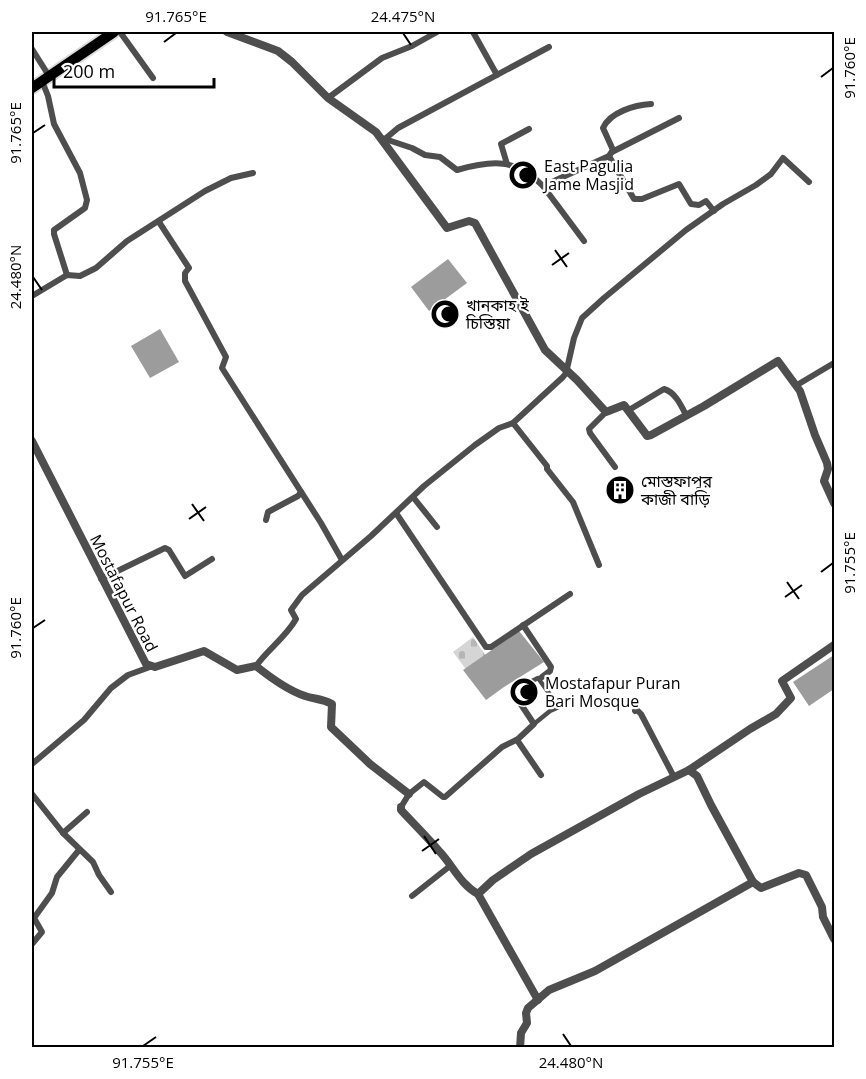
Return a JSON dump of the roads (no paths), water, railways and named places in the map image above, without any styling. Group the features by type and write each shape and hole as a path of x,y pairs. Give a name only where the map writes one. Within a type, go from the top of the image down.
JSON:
{"highway":[{"path":"32,88 114,32"}],"street":[{"path":"120,32 153,78"},
{"path":"227,32 278,51 328,98 383,138 447,228 469,220 475,223 545,350 606,412"},
{"path":"328,98 382,58 437,32"},
{"path":"473,32 497,75"},
{"path":"383,138 549,47"},
{"path":"32,49 45,79 54,124 80,173 87,200 85,208 54,230 67,275"},
{"path":"651,104 632,105 606,122 603,128 610,143 610,154 634,199 642,199 680,184 692,204 699,205 706,201 714,211"},
{"path":"543,186 679,118"},
{"path":"507,164 501,144 530,129"},
{"path":"383,138 425,155 440,157 457,170 488,163 507,164 526,171 543,186 584,242"},
{"path":"409,794 370,764 331,727 332,704 293,691 256,666 297,619 291,610 302,595 413,497 466,452 499,429 513,423 563,377 582,318 686,230 771,174 783,158 809,182"},
{"path":"32,296 67,275 80,276 96,268 127,241 214,187 231,178 253,173"},
{"path":"159,222 189,268 184,273 185,281 226,357 222,368 342,560"},
{"path":"615,467 589,429 606,412 624,405 647,435 704,406 778,361 797,385 814,435 827,463 828,468 824,481 834,503"},
{"path":"797,385 834,363"},
{"path":"630,410 664,389 674,395 686,415"},
{"path":"513,423 543,459 547,470 573,502 599,565"},
{"name":"Mostafapur Road","path":"32,441 146,664 155,667 204,651 237,670 256,666"},
{"path":"266,520 268,512 298,496 301,492"},
{"path":"413,497 436,527"},
{"path":"396,513 486,646 491,646 570,594"},
{"path":"101,579 165,548 169,550 185,576 212,559"},
{"path":"523,625 551,667 550,671 542,677"},
{"path":"478,894 493,880 531,854 689,771 776,714 791,698 782,681 834,645"},
{"path":"32,764 84,720 111,688 128,675 150,667"},
{"path":"526,684 538,678 559,707 550,711 517,740 502,747 446,797 424,782 409,794 401,810 442,854 472,891 478,894 538,1000"},
{"path":"523,693 516,697 534,724"},
{"path":"635,711 638,710 642,714 674,777"},
{"path":"517,740 541,775"},
{"path":"689,771 697,776 753,882 761,888 799,873 806,875 822,907 823,918 834,939"},
{"path":"32,794 63,833 93,862 111,892"},
{"path":"63,833 87,813"},
{"path":"32,944 42,932 34,920 35,915 50,898 59,874 79,850"},
{"path":"412,896 450,866"},
{"path":"520,1047 521,1033 527,1023 528,1008 549,990 595,971 753,882"}],"place":[{"name":"East Pagulia Jame Masjid","path":"523,175"},
{"name":"খানকাহ ই চিস্তিয়া","path":"445,314"},
{"name":"মোস্তফাপুর কাজী বাড়ি","path":"620,490"},
{"name":"Mostafapur Puran Bari Mosque","path":"524,692"}]}
